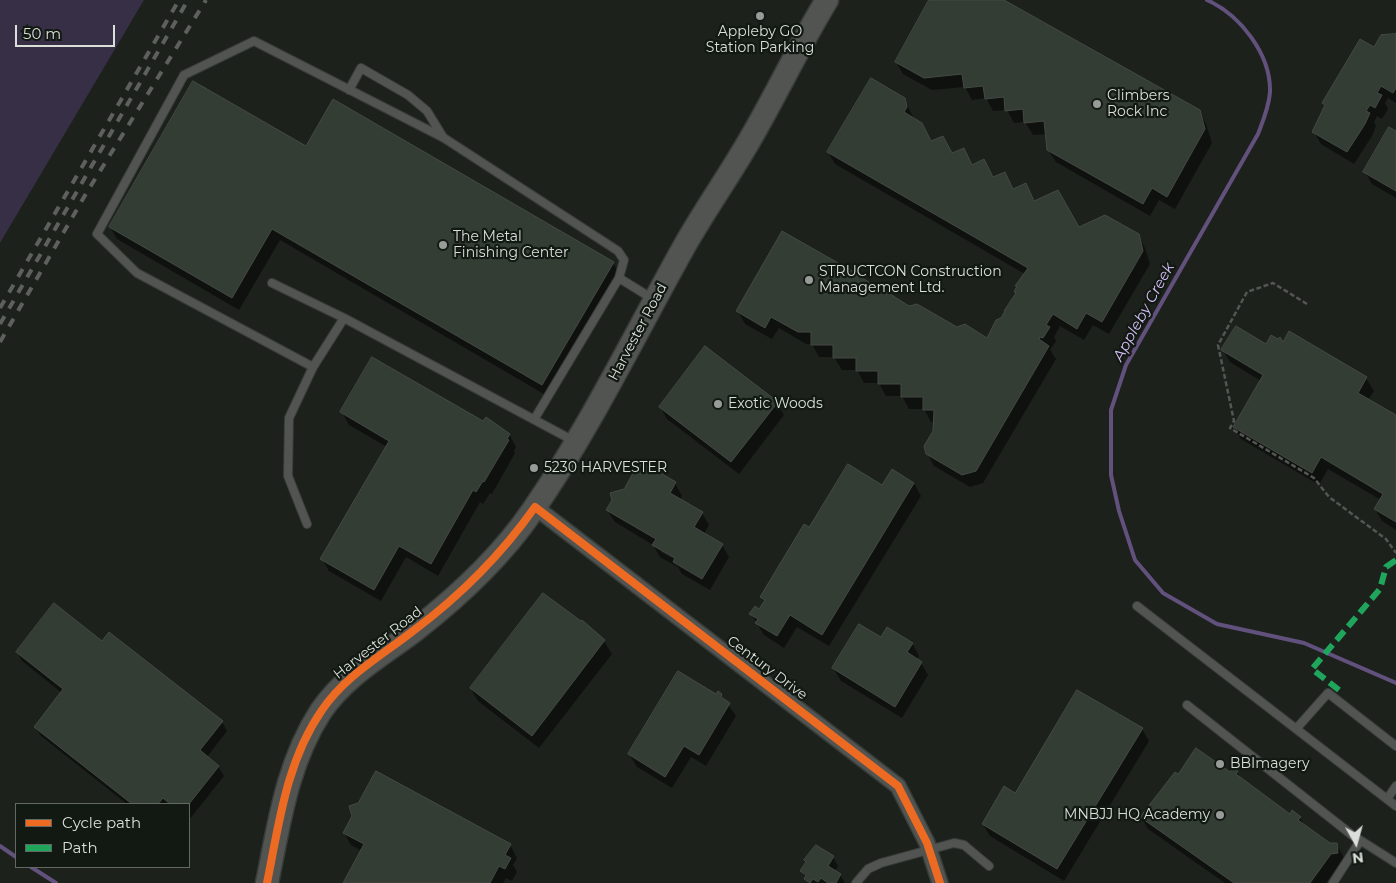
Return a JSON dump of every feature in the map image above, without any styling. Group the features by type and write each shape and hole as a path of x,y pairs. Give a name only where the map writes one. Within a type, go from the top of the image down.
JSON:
{"main road":[{"name":"Harvester Road","path":"267,883 285,792 300,750 322,710 342,686 368,663 412,632 473,580 498,554 535,507 595,412 686,243 753,136 827,0"}],"street":[{"name":"Century Drive","path":"535,507 898,786 929,849 940,883"}],"lane":[{"path":"313,367 137,274 96,234 184,76 254,41 444,138 618,250 624,260 619,278 535,418"},
{"path":"349,90 360,68 408,95 427,111 444,138"},
{"path":"619,278 655,300"},
{"path":"272,283 344,318 535,418 576,442"},
{"path":"307,524 288,476 289,418 313,367 344,318"},
{"path":"1137,606 1396,806"},
{"path":"1296,729 1328,693 1396,746"},
{"path":"1187,705 1360,841 1396,864"},
{"path":"1387,799 1396,786"},
{"path":"1333,883 1360,841"},
{"path":"856,883 868,869 881,862 954,843 964,845 989,866"}],"path":[{"path":"1307,304 1273,283 1250,289 1218,345 1218,353 1234,421 1230,428 1314,478 1329,497 1386,539 1396,553"},
{"path":"1228,327 1233,330"}],"shaded area":[{"path":"0,0 144,0 0,243"}],"building":[{"name":"Climbers Rock Inc","path":"929,0 1004,0 1200,110 1205,129 1167,197 1152,188 1143,204 1047,150 1044,121 1024,123 1023,109 1005,111 1004,97 985,99 983,86 964,88 962,74 924,78 895,62"},
{"path":"1396,34 1396,88 1393,93 1381,86 1377,93 1382,95 1375,108 1370,105 1366,111 1370,113 1365,124 1347,152 1312,132 1325,105 1322,103 1360,39 1374,47 1381,35"},
{"name":"STRUCTCON Construction Management Ltd.","path":"871,78 905,98 907,107 904,112 922,123 931,141 943,136 952,153 964,148 972,165 984,159 993,177 1005,172 1013,189 1026,183 1034,201 1058,190 1079,227 1105,215 1139,234 1143,251 1102,322 1086,313 1077,329 1053,314 1046,325 1050,327 1043,338 1040,337 1039,339 1049,346 976,471 962,475 926,454 924,446 933,431 934,410 923,410 923,397 901,397 901,384 878,384 878,371 856,371 856,358 833,358 833,345 811,345 811,332 798,332 771,317 765,328 736,311 782,231 854,272 886,294 887,292 909,306 917,304 957,327 965,324 987,338 996,320 1001,318 1016,293 1014,292 1017,286 1015,286 1028,268 827,152"},
{"name":"The Metal Finishing Center","path":"193,81 306,146 333,99 614,262 542,385 272,229 232,298 109,227"},
{"path":"1389,127 1396,131 1396,191 1363,172"},
{"path":"1236,326 1266,344 1271,335 1278,339 1280,337 1283,342 1289,331 1367,377 1358,393 1396,415 1396,522 1374,509 1383,494 1321,457 1312,473 1233,427 1263,375 1221,350"},
{"name":"Exotic Woods","path":"705,346 778,402 731,462 659,407"},
{"path":"372,357 483,421 486,417 510,434 507,439 509,440 484,482 476,492 473,490 431,564 399,546 374,590 320,559 389,441 340,412"},
{"path":"640,461 676,482 670,493 703,512 694,527 723,544 702,579 673,562 675,558 652,545 656,539 606,510 612,500 610,493 624,489"},
{"path":"848,464 882,485 892,469 914,483 822,635 790,615 777,636 755,623 758,619 749,614 755,606 759,609 765,600 760,597 804,524 809,527"},
{"path":"543,593 582,620 605,640 532,736 470,688"},
{"path":"54,603 102,641 109,632 223,721 200,750 219,766 190,803 169,803 163,798 159,803 131,803 34,727 63,689 16,652"},
{"path":"859,624 881,637 887,627 913,643 907,652 922,662 895,707 832,668"},
{"path":"678,671 716,694 718,691 722,694 721,697 730,703 699,755 684,746 665,777 628,754"},
{"path":"1077,690 1143,728 1057,869 982,824 1004,786 1015,793"},
{"name":"MNBJJ HQ Academy","path":"1196,748 1230,772 1233,768 1238,771 1236,774 1290,814 1292,810 1301,817 1298,820 1330,843 1337,843 1338,853 1331,854 1310,883 1234,883 1140,817 1175,772 1178,774"},
{"path":"376,771 511,844 505,855 511,858 505,869 499,866 490,883 343,883 364,844 343,833 352,816 349,806 358,803"},
{"path":"816,845 834,856 828,866 841,874 836,883 828,883 821,878 818,882 813,879 810,883 804,879 806,875 800,871 806,862 804,860"}],"waterway":[{"name":"Appleby Creek","path":"1207,0 1231,15 1251,37 1265,64 1269,78 1269,98 1266,114 1258,134 1126,365 1111,410 1111,475 1119,511 1135,560 1163,593 1217,624 1304,643 1396,683"},
{"path":"0,846 15,856"},
{"path":"33,868 56,883"}],"railway":[{"path":"0,308 179,0"},
{"path":"0,324 188,0"},
{"path":"0,342 87,192 206,0"}],"marked path":[{"path":"1339,690 1312,669 1380,589 1386,567 1396,560"}],"cycle path":[{"path":"267,883 280,816 292,772 310,730 322,710 352,677 430,618 479,574 508,542 535,507 898,786 927,843 940,883"}],"place":[{"name":"Appleby GO Station Parking","path":"760,16"},
{"name":"Climbers Rock Inc","path":"1097,104"},
{"name":"The Metal Finishing Center","path":"443,245"},
{"name":"STRUCTCON Construction Management Ltd.","path":"809,280"},
{"name":"Exotic Woods","path":"718,404"},
{"name":"5230 HARVESTER","path":"534,468"},
{"name":"BBImagery","path":"1220,764"},
{"name":"MNBJJ HQ Academy","path":"1220,815"}]}
